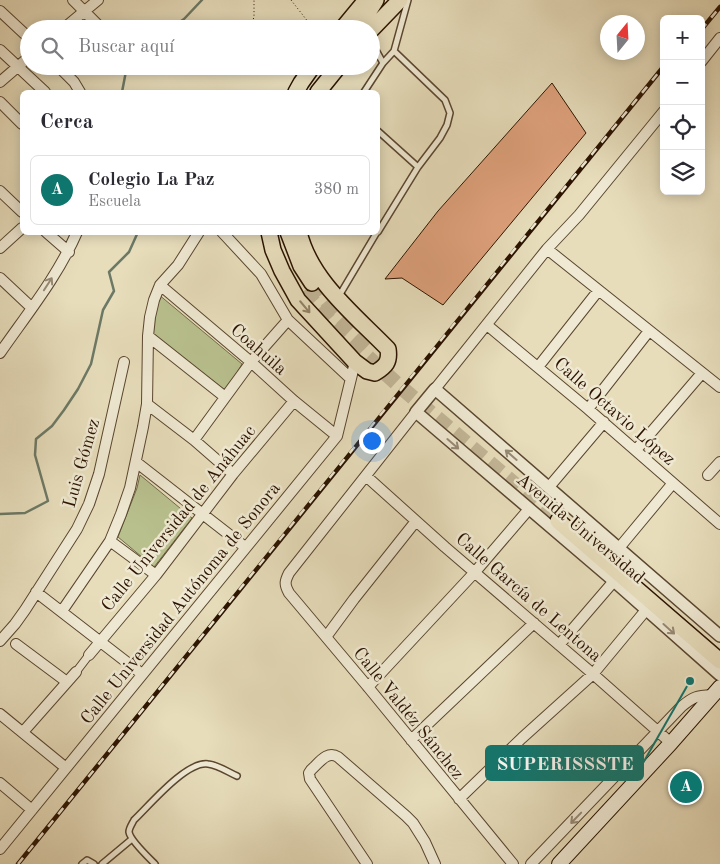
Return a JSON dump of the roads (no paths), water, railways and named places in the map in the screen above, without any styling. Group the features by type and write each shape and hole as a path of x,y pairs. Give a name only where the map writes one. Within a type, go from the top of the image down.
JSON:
{"main road":[{"path":"349,20 366,0"},
{"path":"365,20 376,0"},
{"path":"380,21 400,0"},
{"path":"296,89 306,75"},
{"path":"320,90 332,75"},
{"path":"270,235 273,250 282,271 298,300 354,362 367,371 375,373 384,368 389,357 388,349 320,278 307,255 299,235"},
{"path":"279,235 286,260 308,287 289,235"},
{"name":"Avenida Universidad","path":"720,651 561,516 649,606 720,660"},
{"path":"559,864 718,690 720,681"}],"street":[{"path":"73,0 94,20"},
{"path":"74,20 98,0"},
{"path":"0,11 20,30"},
{"path":"703,60 720,38"},
{"path":"0,50 18,67 0,82"},
{"path":"27,75 43,90"},
{"path":"67,75 79,90"},
{"path":"0,102 20,122"},
{"path":"366,476 547,249 579,215 660,116"},
{"path":"0,191 20,210"},
{"path":"0,248 20,230"},
{"path":"49,235 69,252"},
{"path":"0,353 69,252 76,235"},
{"path":"62,611 110,541 121,514 130,488 147,404 148,336 154,300 160,285 178,265 197,235"},
{"path":"225,235 261,274 288,320 350,378"},
{"path":"547,249 720,387"},
{"path":"0,278 32,308"},
{"name":"Coahuila","path":"160,285 337,436"},
{"path":"538,367 598,291"},
{"path":"194,440 251,362 288,320"},
{"name":"Calle Octavio López","path":"487,325 588,408 720,524"},
{"path":"588,408 649,331"},
{"path":"148,336 225,397"},
{"name":"Luis Gómez","path":"0,641 15,624 77,529 89,504 99,474 124,362"},
{"name":"Calle Universidad Autónoma de Sonora","path":"0,849 337,436 354,362"},
{"path":"636,450 702,372"},
{"name":"Avenida Universidad","path":"436,389 720,636"},
{"name":"Calle Universidad de Anáhuac","path":"89,655 156,575 233,474 294,401"},
{"path":"147,404 194,440 233,474"},
{"name":"Avenida Universidad","path":"416,412 614,581 649,606 720,674"},
{"path":"549,487 604,422"},
{"path":"136,462 245,547"},
{"path":"708,475 720,462"},
{"name":"Calle García de Lentona","path":"366,476 671,743"},
{"name":"Calle Valdéz Sánchez","path":"366,476 289,573 285,580 285,587 513,864"},
{"path":"619,548 673,483"},
{"path":"368,688 530,509"},
{"path":"326,637 354,598 416,521"},
{"path":"110,541 156,575"},
{"path":"559,645 614,581"},
{"path":"36,592 142,674"},
{"path":"458,799 593,674 649,606"},
{"path":"411,740 534,622"},
{"path":"16,644 67,682"},
{"path":"22,732 89,655"},
{"path":"532,864 689,700 718,690"},
{"path":"0,714 66,768"},
{"path":"367,864 310,779 309,773 311,770 329,754 338,756 406,816 426,842 435,864"},
{"path":"0,783 32,810"},
{"path":"590,803 604,816"}],"lane":[{"path":"380,68 394,51 408,0"},
{"path":"380,227 418,167 440,138 447,125 450,113 445,100 394,51"},
{"path":"380,58 383,63"},
{"path":"365,90 375,75"},
{"path":"380,133 418,167"},
{"path":"338,298 375,235"},
{"path":"155,864 132,839 129,833 134,820 167,787 190,768 198,764 215,766 237,776"},
{"path":"102,864 132,839"},
{"path":"82,864 87,860 94,864"}],"waterway":[{"path":"182,20 202,0"},
{"path":"122,90 125,75"},
{"path":"0,514 25,513 48,501 35,455 36,439 52,426 64,410 91,364 103,310 114,291 109,272 129,252 137,235"}],"tunnel":[{"path":"312,283 325,300 369,345"},
{"path":"304,291 336,328 396,383 558,521"}],"railway":[{"path":"705,25 720,7"},
{"path":"18,864 660,71"}],"place":[{"name":"SUPERISSSTE","path":"690,681"},
{"name":"Colegio La Paz","path":"686,787"}]}
